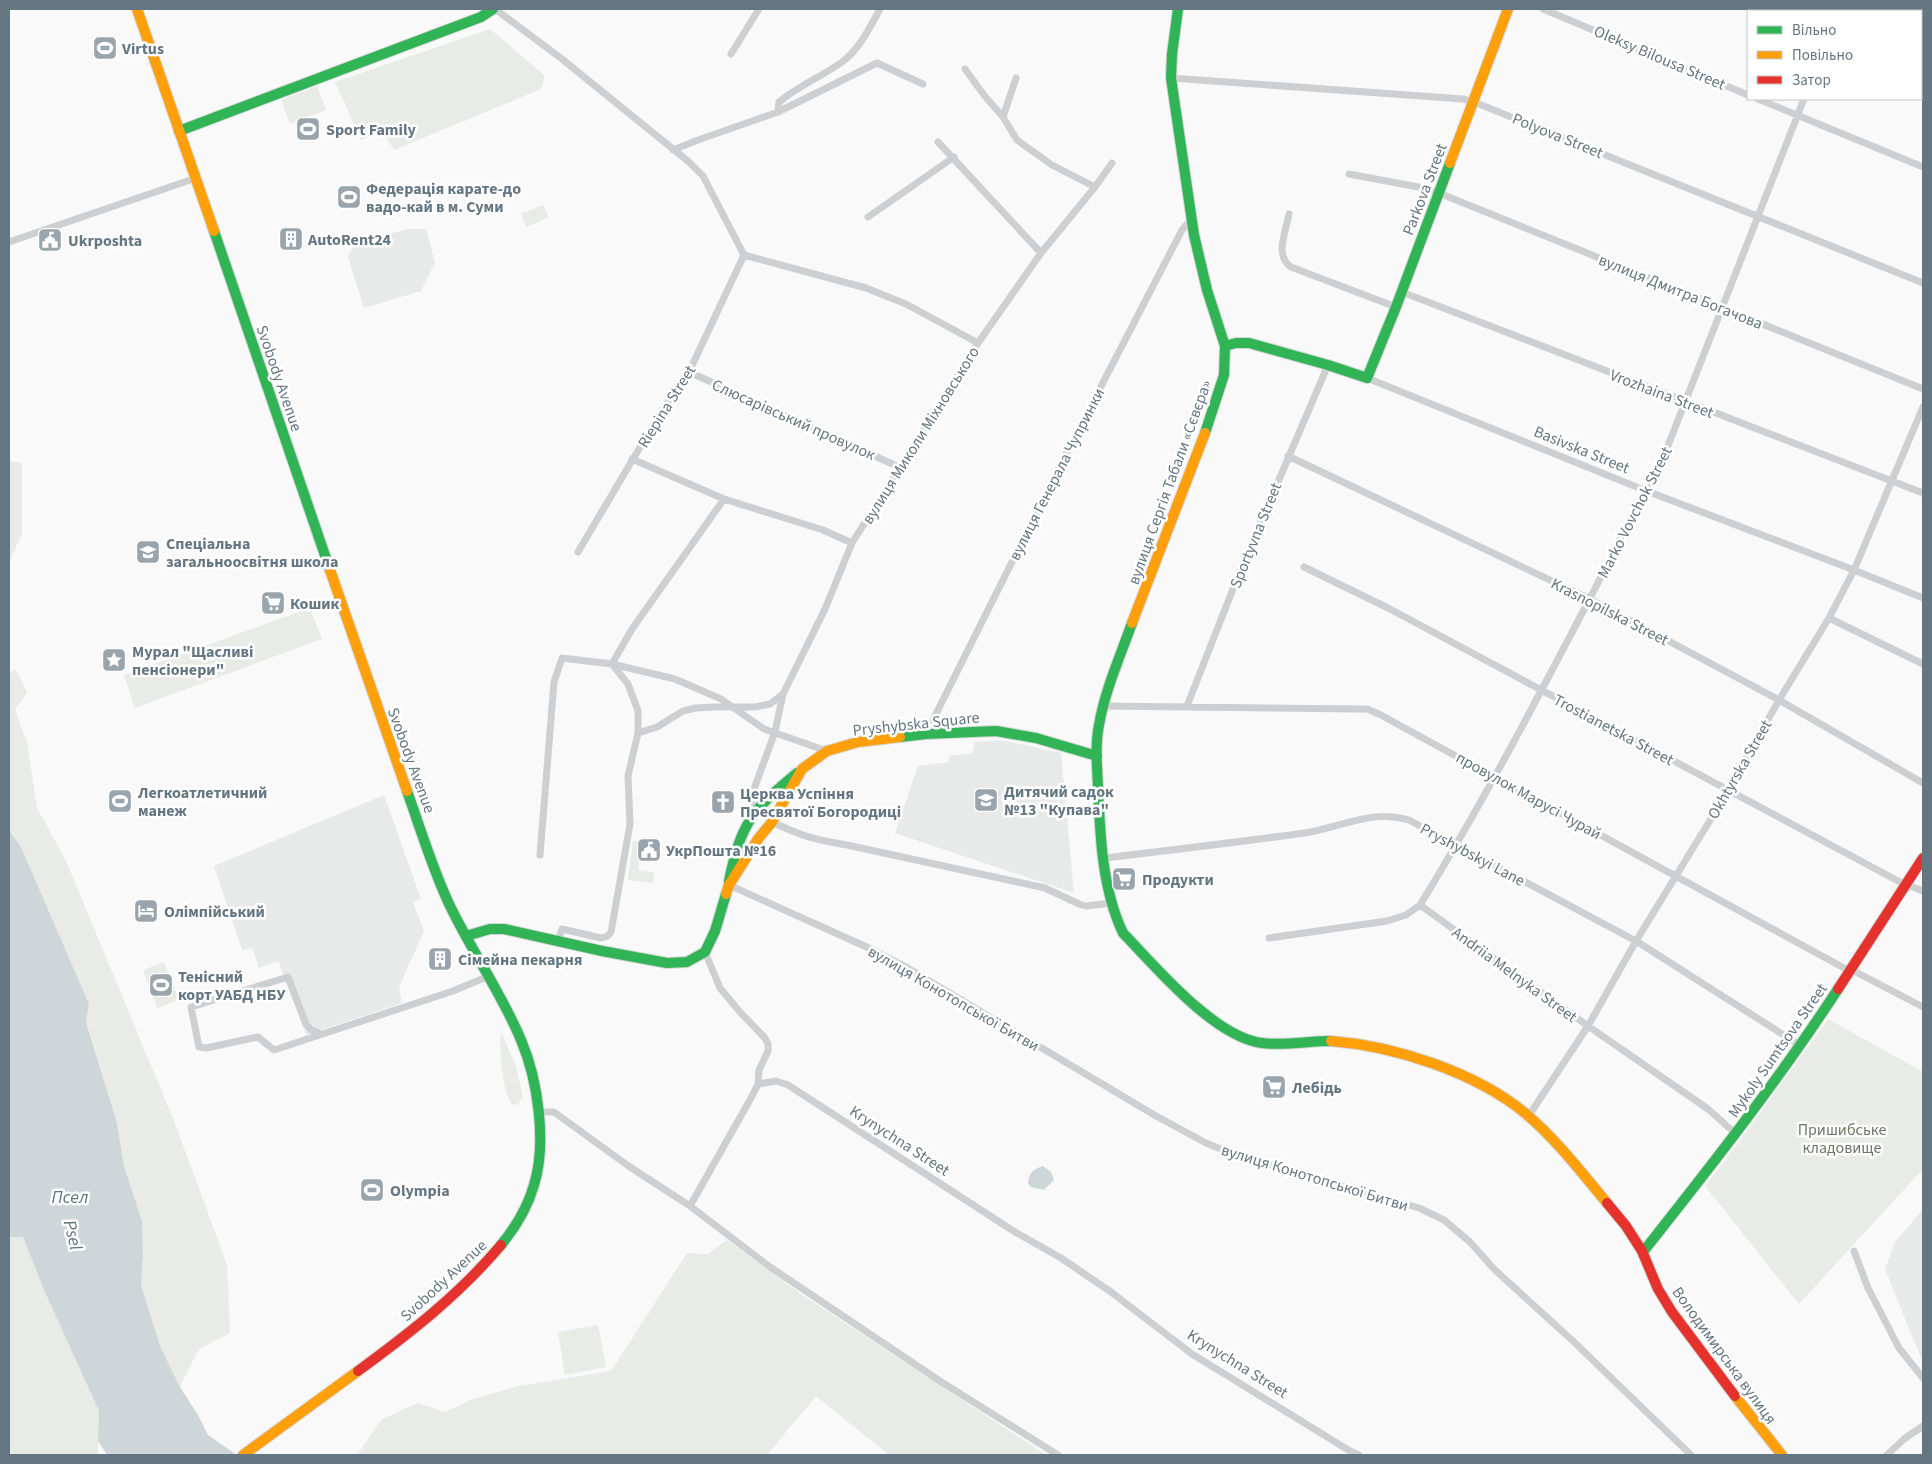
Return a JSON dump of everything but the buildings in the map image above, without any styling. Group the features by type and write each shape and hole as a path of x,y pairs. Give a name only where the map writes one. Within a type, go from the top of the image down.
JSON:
{"main road":[{"name":"Svobody Avenue","path":"137,9 401,777 442,888 515,1026 532,1076 538,1112 539,1155 538,1174 534,1189 520,1217 490,1259 418,1326 243,1455"},
{"path":"179,131 481,17 494,9"},
{"name":"вулиця Сергія Табали «Сєвєра»","path":"1111,903 1105,858 1097,756 1098,729 1103,706 1221,390 1226,366 1225,346 1199,261 1171,78 1178,9"},
{"name":"Parkova Street","path":"1367,378 1402,292 1508,9"},
{"name":"Basivska Street","path":"1225,346 1236,343 1249,343 1367,378"},
{"name":"Pryshybska Square","path":"705,952 715,931 729,886 758,839 772,822 802,769 814,758 827,751 858,742 926,734 996,731 1036,738 1097,756"},
{"path":"729,886 741,831 763,801 802,769"},
{"name":"Mykoly Sumtsova Street","path":"1643,1252 1736,1134 1801,1046 1923,858"},
{"name":"Володимирська вулиця","path":"1111,903 1116,922 1123,933 1191,1000 1215,1020 1242,1038 1250,1041 1271,1043 1331,1040 1362,1044 1430,1064 1472,1081 1500,1096 1528,1117 1586,1179 1625,1225 1643,1252 1658,1289 1672,1312 1782,1455"},
{"path":"466,936 496,929 667,963 687,962 705,952"}],"street":[{"path":"494,9 570,65 689,162 703,176 744,255 866,288 906,304 978,343"},
{"path":"731,54 759,9"},
{"path":"778,112 778,102 843,62 864,38 880,9"},
{"name":"Oleksy Bilousa Street","path":"1543,9 1747,95"},
{"path":"673,150 778,112 877,63 923,84"},
{"path":"965,69 1003,117 1016,140 1052,165 1095,187"},
{"path":"1003,117 1016,78"},
{"name":"Polyova Street","path":"1171,78 1463,99 1923,283"},
{"path":"1760,100 1923,167"},
{"name":"Marko Vovchok Street","path":"1420,905 1494,776 1590,599 1644,490 1660,466 1804,100"},
{"path":"938,142 954,157 1041,253"},
{"path":"868,217 954,157"},
{"name":"вулиця Миколи Міхновського","path":"754,811 751,798 775,732 783,694 825,609 852,543 898,467 978,343 1041,253 1095,187 1112,163"},
{"name":"вулиця Дмитра Богачова","path":"1349,174 1429,189 1923,389"},
{"path":"9,242 196,178"},
{"path":"1290,214 1281,251 1282,258 1286,263 1291,267 1396,307"},
{"name":"вулиця Генерала Чупринки","path":"926,734 1084,420 1182,230 1192,218"},
{"name":"Riepina Street","path":"578,552 659,415 689,372 744,255"},
{"name":"Vrozhaina Street","path":"1402,292 1923,493"},
{"name":"Sportyvna Street","path":"1187,706 1242,566 1328,365"},
{"name":"Слюсарівський провулок","path":"689,372 898,467"},
{"name":"Basivska Street","path":"1367,378 1644,490 1923,598"},
{"name":"Okhtyrska Street","path":"1528,1117 1588,1026 1636,941 1728,791 1779,700 1829,618 1854,570 1923,407"},
{"name":"Krasnopilska Street","path":"1288,456 1590,599 1779,700 1923,783"},
{"path":"632,459 724,499 823,530 852,543"},
{"path":"612,664 632,629 724,499"},
{"name":"Trostianetska Street","path":"1304,567 1390,609 1541,689 1891,878 1923,891"},
{"path":"1829,618 1923,664"},
{"path":"540,855 554,682 562,658 612,664 675,679 707,692 735,708 755,723 827,751"},
{"path":"558,941 562,929 601,938 608,936 611,932 630,824 628,776 638,733 638,711 634,695 612,664"},
{"path":"638,733 657,727 683,711 696,708 755,707 770,704 783,694"},
{"name":"провулок Марусі Чурай","path":"1103,706 1367,709 1395,722 1844,968 1852,970 1923,1007"},
{"name":"Pryshybskyi Lane","path":"1105,858 1307,832 1381,815 1409,820 1636,941 1801,1046"},
{"path":"772,822 814,840 847,845 1045,888 1079,904 1093,906 1111,903"},
{"name":"вулиця Конотопської Битви","path":"729,886 906,967 1156,1116 1206,1143 1236,1155 1410,1205 1432,1213 1444,1220 1470,1242 1495,1270 1573,1341 1691,1455"},
{"path":"1269,938 1386,920 1406,915 1420,905"},
{"name":"Andriia Melnyka Street","path":"1420,905 1588,1026 1708,1108 1736,1134"},
{"path":"690,1206 758,1084 759,1070 768,1051 765,1038 720,988 705,952"},
{"path":"321,1034 311,1030 306,1024 288,977 191,1007 199,1047 206,1048 258,1036 274,1050 453,991 489,976"},
{"name":"Krynychna Street","path":"758,1084 776,1082 788,1086 1015,1232 1061,1258 1117,1296 1192,1354 1350,1452 1359,1455"},
{"path":"538,1112 554,1112 627,1165 690,1206 778,1272 943,1383 1058,1455"},
{"path":"1854,1251 1868,1288 1899,1348 1923,1378"},
{"path":"1887,1455 1904,1439 1923,1426"}],"shaded area":[{"path":"407,229 426,229 435,263 421,291 364,308 348,257 353,247 372,239"},
{"name":"Дитячий садок №13 \"Купава\"","path":"1001,740 1061,753 1074,893 895,833 918,766 949,762 949,756 973,753 974,742"},
{"path":"384,795 421,899 413,902 424,931 399,987 402,1003 306,1035 278,961 259,968 252,948 242,950 214,866"},
{"path":"1923,1209 1923,1363 1885,1269 1895,1242"}],"green space":[{"path":"490,29 545,76 541,89 394,150 382,131 361,140 335,82"},
{"path":"317,86 326,110 290,124 281,100"},
{"path":"543,205 549,217 526,227 521,214"},
{"path":"9,461 22,463 22,535 9,561"},
{"path":"310,608 322,639 135,708 124,675"},
{"path":"16,669 27,693 15,709 27,743 37,808 66,861 174,1121 227,1265 230,1333 199,1349 180,1387 160,1346 141,1285 143,1255 142,1221 124,1166 117,1123 86,1021 89,1004 21,847 9,830 9,674"},
{"path":"633,841 641,842 638,870 654,872 653,883 628,880"},
{"name":"Тенісний корт УАБД НБУ","path":"164,962 179,1000 157,1008 143,970"},
{"name":"Пришибське кладовище","path":"1828,1019 1923,1072 1923,1169 1799,1304 1705,1186"},
{"path":"501,1032 516,1066 523,1098 517,1105 512,1104 506,1090 500,1048"},
{"path":"9,1237 23,1237 44,1290 99,1411 98,1455 9,1455"},
{"path":"727,1240 801,1294 1046,1455 889,1455 816,1396 767,1455 357,1455 382,1419 418,1403 445,1412 473,1399 519,1386 611,1371 687,1253 708,1254"},
{"path":"598,1325 606,1367 565,1375 558,1332"}],"water":[{"name":"Псел","path":"9,830 21,847 89,1004 86,1022 117,1123 124,1166 142,1221 143,1255 141,1285 160,1346 180,1387 208,1435 237,1455 107,1455 98,1441 99,1411 44,1290 23,1237 9,1237"},
{"path":"1043,1166 1051,1172 1054,1180 1044,1190 1031,1187 1028,1183 1029,1177 1034,1170"}],"traffic: fast":[{"path":"179,131 481,17 493,9"},
{"path":"1178,9 1171,78 1194,235 1207,290 1225,346 1224,375 1205,433"},
{"path":"1225,346 1236,343 1249,343 1367,378 1450,163"},
{"path":"214,231 330,570"},
{"path":"1132,623 1105,699 1099,725 1097,748 1103,861 1106,880 1123,933 1169,981 1206,1015 1244,1038 1271,1044 1331,1041"},
{"path":"900,737 996,731 1036,738 1097,756"},
{"path":"729,881 738,845 751,819 769,797 797,773"},
{"path":"407,791 445,894 505,1006 521,1040 536,1092 540,1131 538,1168 525,1209 501,1245"},
{"path":"466,936 490,929 504,929 602,951 667,963 687,962 705,952 715,931 726,894"},
{"path":"1643,1252 1768,1090 1838,989"}],"traffic: slow":[{"path":"137,9 214,231"},
{"path":"1450,163 1508,9"},
{"path":"1132,623 1205,433"},
{"path":"330,570 407,791"},
{"path":"726,894 729,885 758,839 772,822 802,769 827,751 858,742 900,737"},
{"path":"1331,1041 1356,1044 1407,1055 1483,1085 1505,1098 1536,1123 1568,1156 1607,1203"},
{"path":"243,1455 358,1371"},
{"path":"1735,1396 1782,1455"}],"traffic: jam":[{"path":"1838,989 1923,858"},
{"path":"1607,1203 1626,1226 1642,1251 1658,1289 1672,1312 1735,1396"},
{"path":"358,1371 434,1312 469,1280 501,1245"}],"place":[{"name":"Virtus","path":"105,48"},
{"name":"Sport Family","path":"308,129"},
{"name":"Федерація карате-до вадо-кай в м. Суми","path":"349,197"},
{"name":"AutoRent24","path":"291,239"},
{"name":"Ukrposhta","path":"50,240"},
{"name":"Спеціальна загальноосвітня школа","path":"148,552"},
{"name":"Кошик","path":"273,603"},
{"name":"Мурал \"Щасливі пенсіонери\"","path":"114,660"},
{"name":"Дитячий садок №13 \"Купава\"","path":"986,800"},
{"name":"Легкоатлетичний манеж","path":"120,801"},
{"name":"Церква Успіння Пресвятої Богородиці","path":"723,802"},
{"name":"УкрПошта №16","path":"649,850"},
{"name":"Продукти","path":"1124,879"},
{"name":"Олімпійський","path":"146,911"},
{"name":"Сімейна пекарня","path":"440,959"},
{"name":"Тенісний корт УАБД НБУ","path":"161,985"},
{"name":"Лебідь","path":"1274,1087"},
{"name":"Olympia","path":"372,1190"}],"water label":[{"name":"Psel","path":"73,1235"}]}
